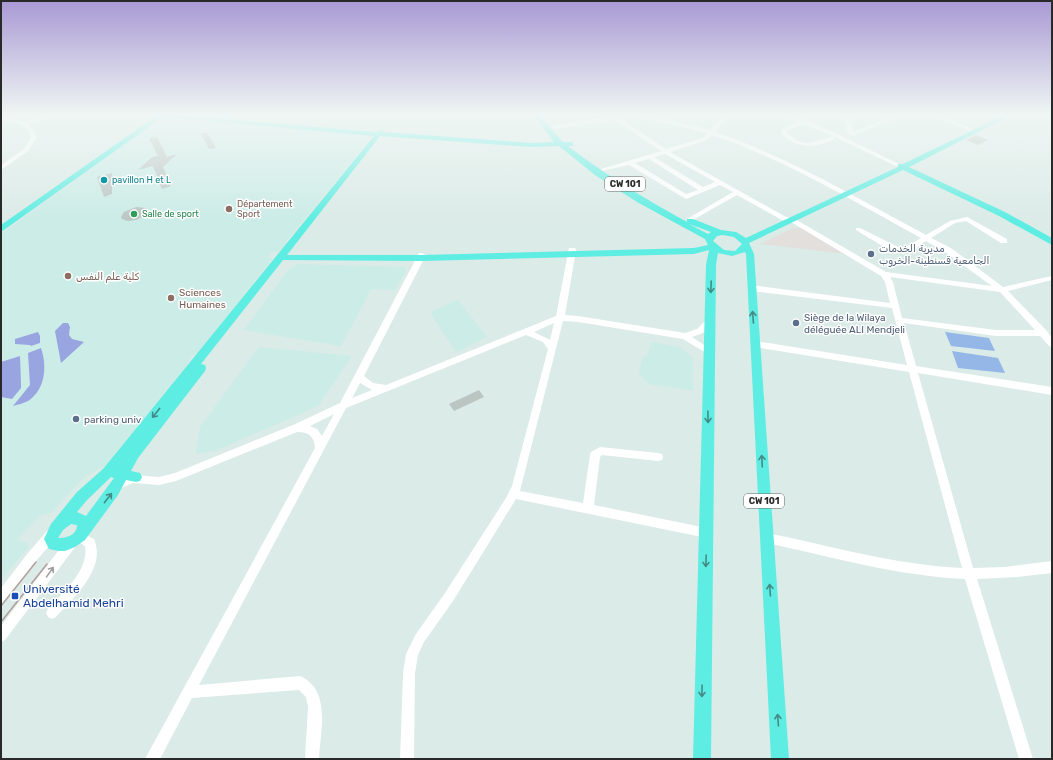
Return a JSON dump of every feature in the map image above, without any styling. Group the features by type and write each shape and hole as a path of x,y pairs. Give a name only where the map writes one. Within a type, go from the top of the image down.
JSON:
{"main road":[{"path":"3,223 106,150"},
{"path":"3,223 109,150"},
{"path":"285,256 78,535 58,545 52,542 51,535 55,529 82,496 107,473 285,256 369,150"},
{"path":"562,150 576,157"},
{"name":"CW 101","path":"571,150 576,157 640,200 711,244"},
{"name":"CW 101","path":"576,150 637,193 689,220 720,232"},
{"path":"711,244 725,253 736,253 744,249 745,244 788,220 932,150"},
{"path":"903,165 993,204 1052,237"},
{"path":"903,165 1002,214 1052,242"},
{"path":"736,235 756,231 788,220"},
{"path":"702,759 711,235 720,232 730,233 736,235 745,244"},
{"path":"285,256 422,257 694,250 711,244"},
{"name":"CW 101","path":"745,244 750,254 780,759"},
{"path":"107,473 122,474 137,478"},
{"path":"61,523 66,520 76,518 83,521 78,535"}],"street":[{"path":"1,168 21,155 25,150"},
{"path":"603,170 671,150"},
{"path":"754,150 794,167 948,250 1002,290 1044,333 1052,344"},
{"path":"875,150 903,165"},
{"path":"666,152 884,274 1002,290 1052,278"},
{"path":"650,157 703,190"},
{"path":"630,163 683,196 690,196 719,183"},
{"path":"689,220 738,192"},
{"path":"858,229 902,251 907,250 925,238 963,218 1004,241"},
{"path":"407,759 409,673 412,654 420,638 449,597 513,494 522,466 560,318 572,252"},
{"path":"152,759 422,257"},
{"path":"884,274 889,282 969,573 1026,759"},
{"path":"751,288 895,306"},
{"path":"137,478 159,481 176,477 296,428 342,406 390,388 560,318 578,319 685,336 709,351"},
{"path":"899,320 996,333 1044,333"},
{"path":"685,336 700,331 710,321"},
{"path":"527,332 546,340 552,348"},
{"path":"755,344 1052,391"},
{"path":"359,376 364,383 370,387 390,388"},
{"path":"296,428 308,428 314,432 319,438 320,448"},
{"path":"588,509 595,455 600,451 658,457"},
{"path":"513,494 707,532"},
{"path":"1,598 32,557 51,535"},
{"path":"1,636 78,535 90,543 93,555 91,564 52,613"},
{"path":"767,538 863,560 916,568 969,573 1029,571 1052,567"},
{"path":"188,692 300,683 308,687 312,694 314,708 312,759"}],"shaded area":[{"path":"116,150 360,150 285,243 283,249 277,252 271,252 268,257 272,259 199,352 192,356 188,364 108,464 84,477 51,513 39,516 17,540 27,543 28,548 1,579 1,234"},
{"path":"793,228 805,229 847,254 760,244"},
{"path":"298,264 404,267 406,270 395,290 371,289 341,346 244,330 288,270"},
{"path":"458,300 487,337 456,352 431,314 434,310"},
{"path":"63,323 68,323 70,327 69,335 72,339 84,342 61,363 55,331"},
{"path":"38,332 40,336 40,343 31,346 15,344 15,339"},
{"path":"945,332 989,338 995,351 951,346"},
{"path":"651,342 680,347 693,358 693,391 649,384 639,374 642,358 648,355"},
{"path":"259,347 352,356 318,406 215,451 196,454 200,427"},
{"path":"41,348 44,362 44,377 42,384 34,396 28,401 13,406 30,385 28,353"},
{"path":"952,351 998,358 1005,373 958,368"},
{"path":"20,356 21,388 12,399 1,397 1,362"}],"building":[{"path":"155,150 164,150 167,157 177,154 163,167 171,186 162,189 153,166 138,170 152,157 158,156"},
{"name":"pavillon H et L","path":"112,173 112,194 104,197 97,177"},
{"name":"Salle de sport","path":"136,207 146,208 148,212 136,220 128,221 122,219 121,217 124,212"},
{"path":"479,390 484,397 454,411 449,404"}],"tram line":[{"path":"1,606 36,562"},
{"path":"1,622 47,564"}],"place":[{"name":"pavillon H et L","path":"104,180"},
{"name":"Département Sport","path":"229,209"},
{"name":"Salle de sport","path":"134,214"},
{"name":"مديرية الخدمات الجامعية قسنطينة-الخروب","path":"871,254"},
{"name":"كلية علم النفس","path":"68,276"},
{"name":"Sciences Humaines","path":"171,298"},
{"name":"Siège de la Wilaya déléguée ALI Mendjeli","path":"796,323"},
{"name":"parking univ","path":"76,419"},
{"name":"Université Abdelhamid Mehri","path":"15,596"}]}
